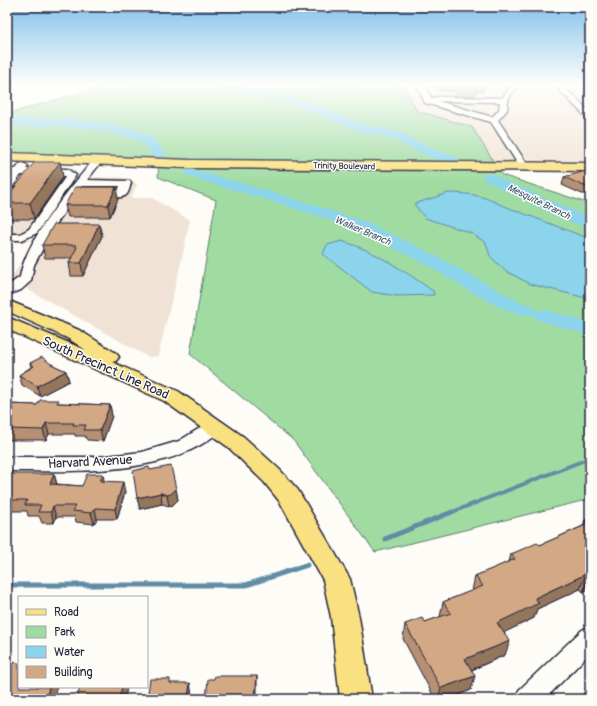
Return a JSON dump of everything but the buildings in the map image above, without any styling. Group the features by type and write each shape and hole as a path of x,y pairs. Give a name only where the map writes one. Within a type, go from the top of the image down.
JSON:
{"main road":[{"name":"Trinity Boulevard","path":"7,157 97,161 320,166 590,167"},
{"name":"Trinity Boulevard","path":"7,160 97,161"},
{"path":"7,305 72,334 171,396"},
{"name":"South Precinct Line Road","path":"7,322 171,396 236,442 254,458 289,496 336,579 345,617 356,699"}],"street":[{"path":"483,117 494,120 524,167"},
{"path":"494,120 497,117"},
{"path":"7,187 27,161"},
{"path":"7,292 16,287 26,278 28,265 49,226 70,195 97,161"},
{"path":"7,172 67,172 71,175 33,231 22,237 7,237"},
{"path":"70,195 122,194 126,183 79,183"},
{"name":"Harvard Avenue","path":"7,464 79,464 125,462 186,445 214,427"},
{"path":"528,699 590,637"}],"shaded area":[{"path":"437,117 590,117 590,162 494,163 472,127"},
{"path":"49,166 71,167 76,171 32,238 28,242 7,242 7,168"},
{"path":"118,177 130,179 137,184 131,198 152,198 190,220 158,356 148,357 27,289 11,278 76,178"}],"green space":[{"path":"7,117 437,117 472,127 502,175 590,204 590,499 375,552 293,440 190,354 216,200 158,177 159,159 7,153"}],"water":[{"path":"448,193 468,194 487,198 590,239 590,299 530,284 504,270 490,256 486,243 471,233 425,218 414,204"},
{"path":"342,241 366,250 389,262 433,291 434,295 396,296 372,292 323,254 327,245"}],"waterway":[{"name":"Mesquite Branch","path":"335,117 366,129 398,136 422,149 453,161"},
{"name":"Walker Branch","path":"7,123 64,122 93,124 128,133 147,140 159,155"},
{"name":"Walker Branch","path":"192,173 297,204 359,226 419,254 515,307 526,310"},
{"name":"Mesquite Branch","path":"489,177 566,215 590,224"},
{"name":"Walker Branch","path":"543,315 590,330"},
{"path":"450,513 590,458"},
{"path":"385,539 452,512"},
{"path":"7,585 246,585 307,565"}]}
